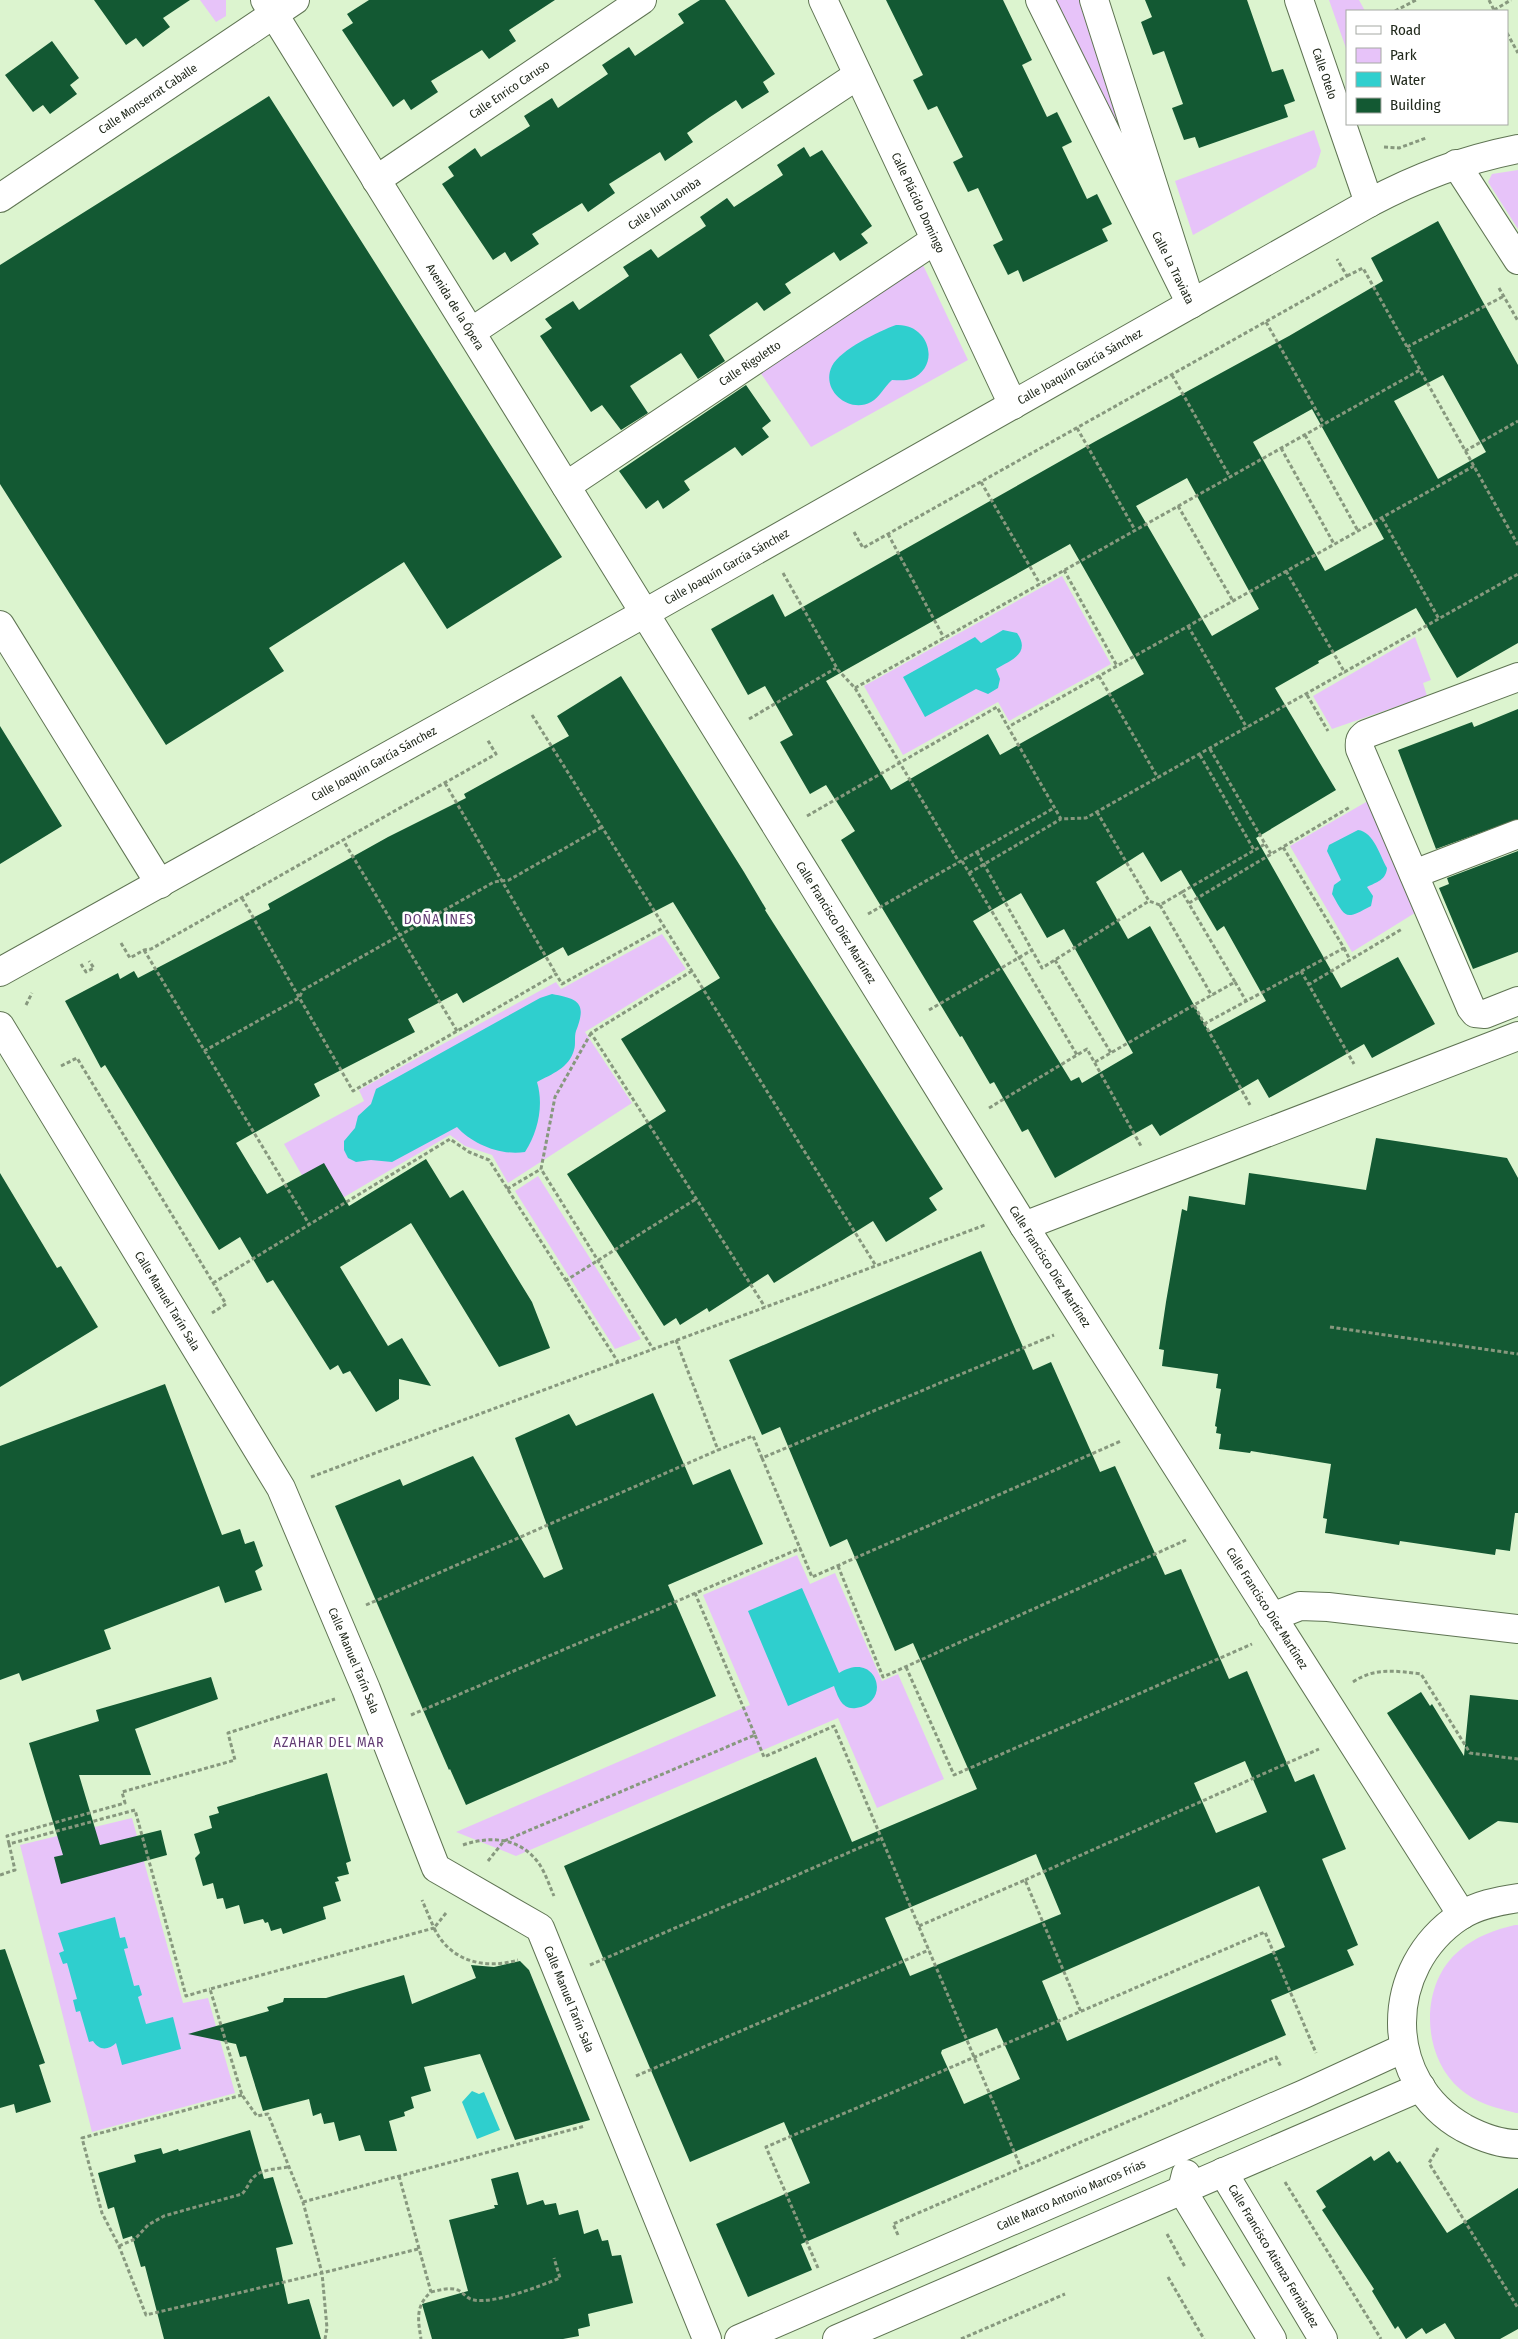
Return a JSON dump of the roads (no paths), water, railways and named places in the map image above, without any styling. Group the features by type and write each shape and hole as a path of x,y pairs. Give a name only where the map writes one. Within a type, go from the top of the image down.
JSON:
{"street":[{"name":"Calle Enrico Caruso","path":"376,180 642,0"},
{"name":"Calle Plácido Domingo","path":"823,0 1013,405"},
{"name":"Calle La Traviata","path":"1040,0 1191,304"},
{"name":"Calle La Traviata","path":"1094,0 1191,304"},
{"name":"Calle Otelo","path":"1299,0 1369,202"},
{"name":"Avenida de la Ópera","path":"278,5 376,180 645,613"},
{"name":"Calle Monserrat Caballe","path":"0,198 278,5"},
{"name":"Calle Juan Lomba","path":"471,332 858,75"},
{"name":"Calle Joaquín García Sánchez","path":"0,972 645,613 1369,202 1422,176 1456,164 1518,149"},
{"path":"1456,164 1518,260"},
{"name":"Calle Rigoletto","path":"566,486 935,240"},
{"name":"Calle Francisco Díez Martínez","path":"645,613 1024,1226 1462,1915"},
{"path":"0,625 160,884"},
{"path":"1518,677 1362,737 1360,748 1475,1013 1485,1014 1518,1001"},
{"path":"1414,874 1518,834"},
{"name":"Calle Manuel Tarín Sala","path":"0,1026 281,1488 366,1689 436,1868 540,1928 707,2339"},
{"path":"1024,1226 1518,1036"},
{"path":"1272,1617 1300,1606 1328,1607 1518,1629"},
{"path":"1518,1898 1490,1903 1462,1915 1442,1930 1431,1942 1412,1971 1403,2004 1401,2021 1404,2048 1411,2068 1421,2087 1435,2106 1452,2121 1478,2136 1508,2144 1518,2144"},
{"name":"Calle Marco Antonio Marcos Frías","path":"739,2339 1194,2142 1404,2048"},
{"path":"837,2339 1421,2087"},
{"path":"1194,2142 1182,2190 1272,2339"},
{"name":"Calle Francisco Atienza Fernández","path":"1223,2172 1324,2339"}],"water":[{"path":"896,325 907,326 917,331 928,346 929,356 921,373 909,380 892,380 874,400 863,405 854,405 839,398 833,391 829,375 836,360 861,342"},
{"path":"1003,630 1017,633 1022,646 1018,655 996,669 1000,679 998,688 988,694 976,689 925,717 903,677 975,637 981,643"},
{"path":"1358,830 1368,835 1376,845 1387,868 1383,878 1367,887 1373,896 1371,906 1356,914 1347,915 1340,908 1332,894 1334,885 1341,880 1327,851 1329,845"},
{"path":"552,994 574,1001 578,1004 581,1014 575,1033 575,1045 572,1056 559,1070 537,1082 540,1109 533,1136 525,1152 506,1152 488,1147 471,1139 457,1127 392,1162 371,1160 356,1162 348,1158 344,1150 344,1141 355,1128 358,1116 371,1104 376,1089 540,998"},
{"path":"802,1588 839,1673 852,1667 863,1668 871,1672 876,1680 877,1688 874,1697 867,1704 856,1708 847,1707 841,1702 834,1686 788,1706 748,1611"},
{"path":"115,1917 120,1938 125,1937 128,1948 124,1949 134,1986 139,1985 142,1995 138,1997 146,2024 173,2017 181,2049 122,2065 116,2043 110,2047 101,2048 93,2041 89,2042 80,2011 76,2012 73,2000 77,1999 67,1963 63,1964 59,1953 64,1951 58,1933"},
{"path":"472,2091 479,2094 484,2092 500,2130 477,2139 462,2102"}],"district":[{"name":"DOÑA INES","path":"439,919"},
{"name":"AZAHAR DEL MAR","path":"329,1742"}]}
